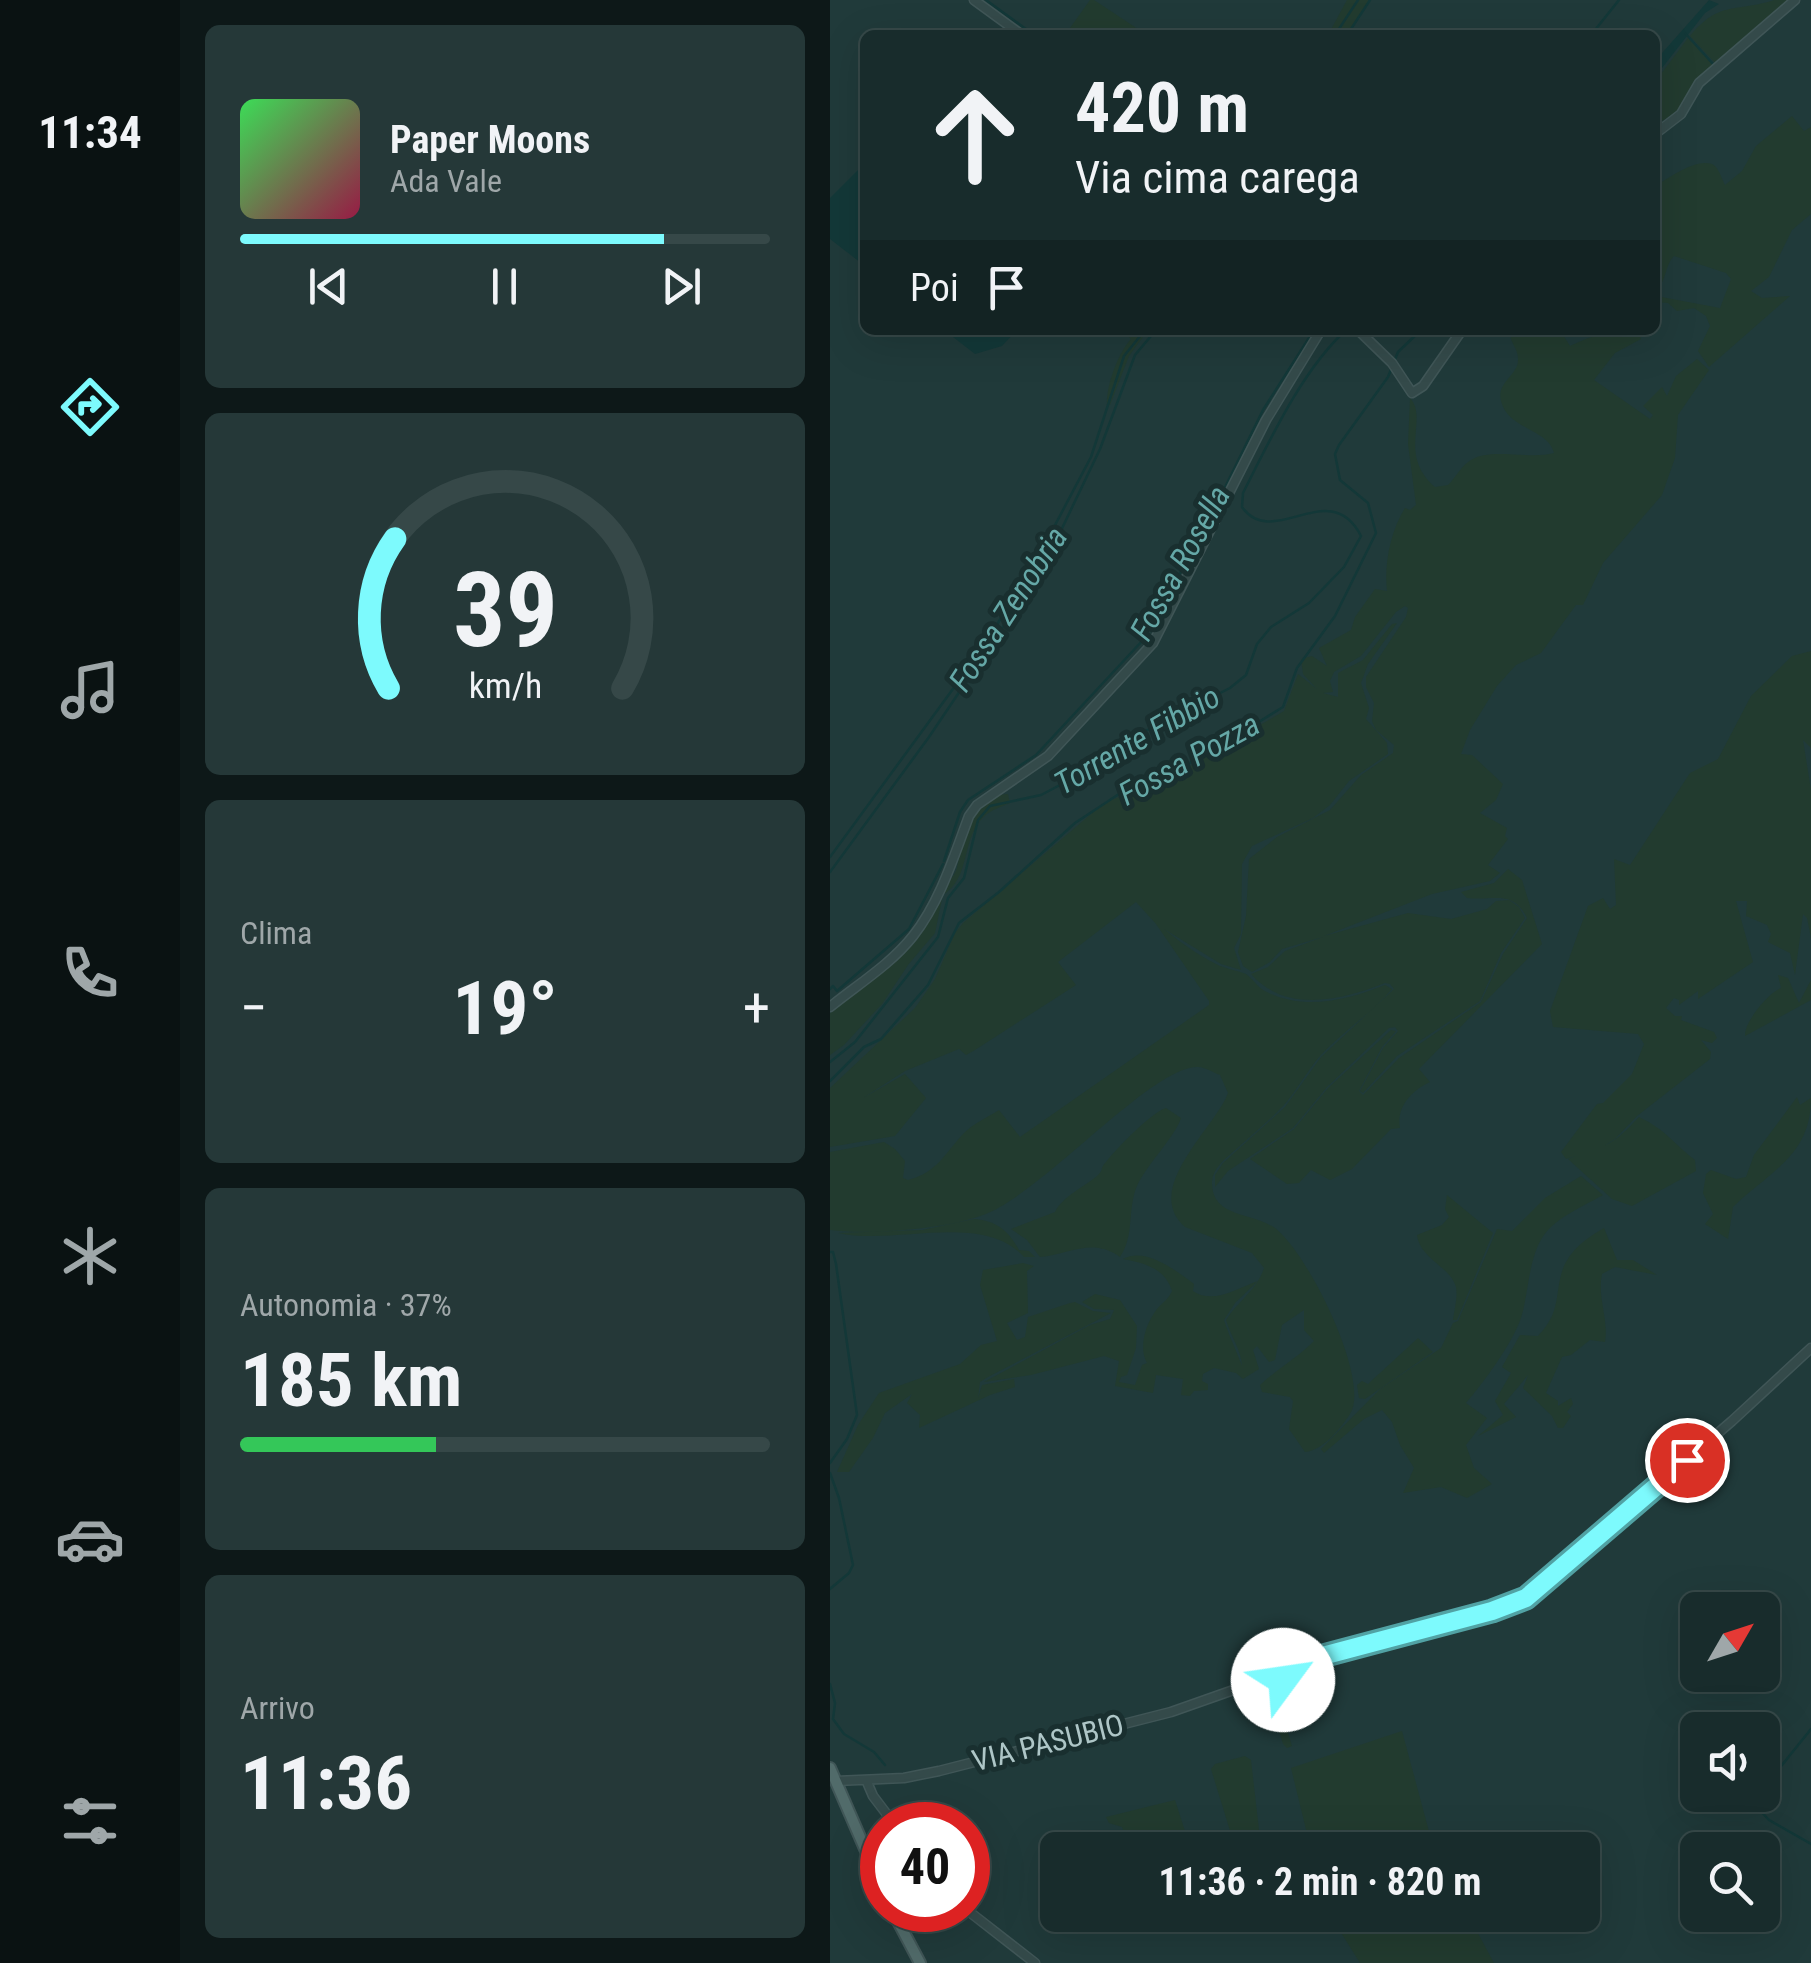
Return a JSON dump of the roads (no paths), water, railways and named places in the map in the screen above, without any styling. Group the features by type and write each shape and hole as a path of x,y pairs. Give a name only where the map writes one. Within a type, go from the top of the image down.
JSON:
{"main road":[{"path":"830,1768 860,1837"},
{"path":"904,1932 920,1963"}],"street":[{"path":"974,0 1015,30"},
{"path":"1660,130 1681,114 1699,83 1794,0"},
{"path":"830,1007 916,932 934,902 977,805 1048,756 1152,644 1266,420 1318,335"},
{"path":"1363,335 1393,365 1408,390 1416,392 1459,335"},
{"name":"VIA PASUBIO","path":"836,1781 867,1782 939,1771 1171,1712 1254,1682 1270,1682 1292,1667 1509,1606 1538,1590 1811,1348"},
{"name":"VIA PASUBIO","path":"1270,1682 1273,1693 1292,1667"},
{"path":"867,1782 877,1802"},
{"path":"990,1928 1035,1963"}],"water":[{"path":"1709,0 1719,4 1705,13 1660,71 1660,55"},
{"path":"860,168 860,262 830,239 830,198"},
{"path":"950,335 1012,335 1002,346 975,354"}],"waterway":[{"path":"986,0 1027,30"},
{"path":"1338,30 1358,0"},
{"name":"Fossa Zenobria","path":"1350,30 1370,0"},
{"path":"1595,30 1619,0"},
{"path":"1686,34 1714,65"},
{"path":"830,857 980,652 1035,563 1091,457 1124,356 1141,335"},
{"name":"Fossa Zenobria","path":"830,872 929,737 1044,566 1100,449 1135,355 1152,335"},
{"name":"Fossa Rosella","path":"944,861 960,812 968,800 1036,755 1143,640 1205,528 1263,410 1311,335"},
{"name":"Torrente Fibbio","path":"830,1062 855,1042 938,937 948,898 964,878 978,820 990,806 1041,795 1081,774 1122,743 1230,688 1246,675 1257,644 1271,627 1309,603 1344,567 1361,536 1348,519 1334,512 1318,512 1269,522 1255,518 1242,507 1243,493 1288,407 1315,365 1341,335"},
{"name":"Fossa Pozza","path":"830,1081 864,1047 881,1039 928,985 959,923 1075,823 1119,794 1169,774 1283,707 1297,668 1335,616 1376,533 1368,503 1340,480 1335,454 1388,377 1398,352 1416,335"},
{"name":"Fossa Rosella","path":"830,989 833,986 837,991 909,929 943,864"},
{"name":"Fossa Pozza","path":"830,1252 836,1264 857,1415 847,1439 830,1463"},
{"name":"Fossa Pozza","path":"830,1473 853,1565 830,1589"},
{"name":"Fossa Pozza","path":"830,1684 835,1703 833,1719 844,1734 874,1752 885,1765"},
{"path":"1780,1768 1811,1729"},
{"path":"1762,1812 1811,1844"}]}
